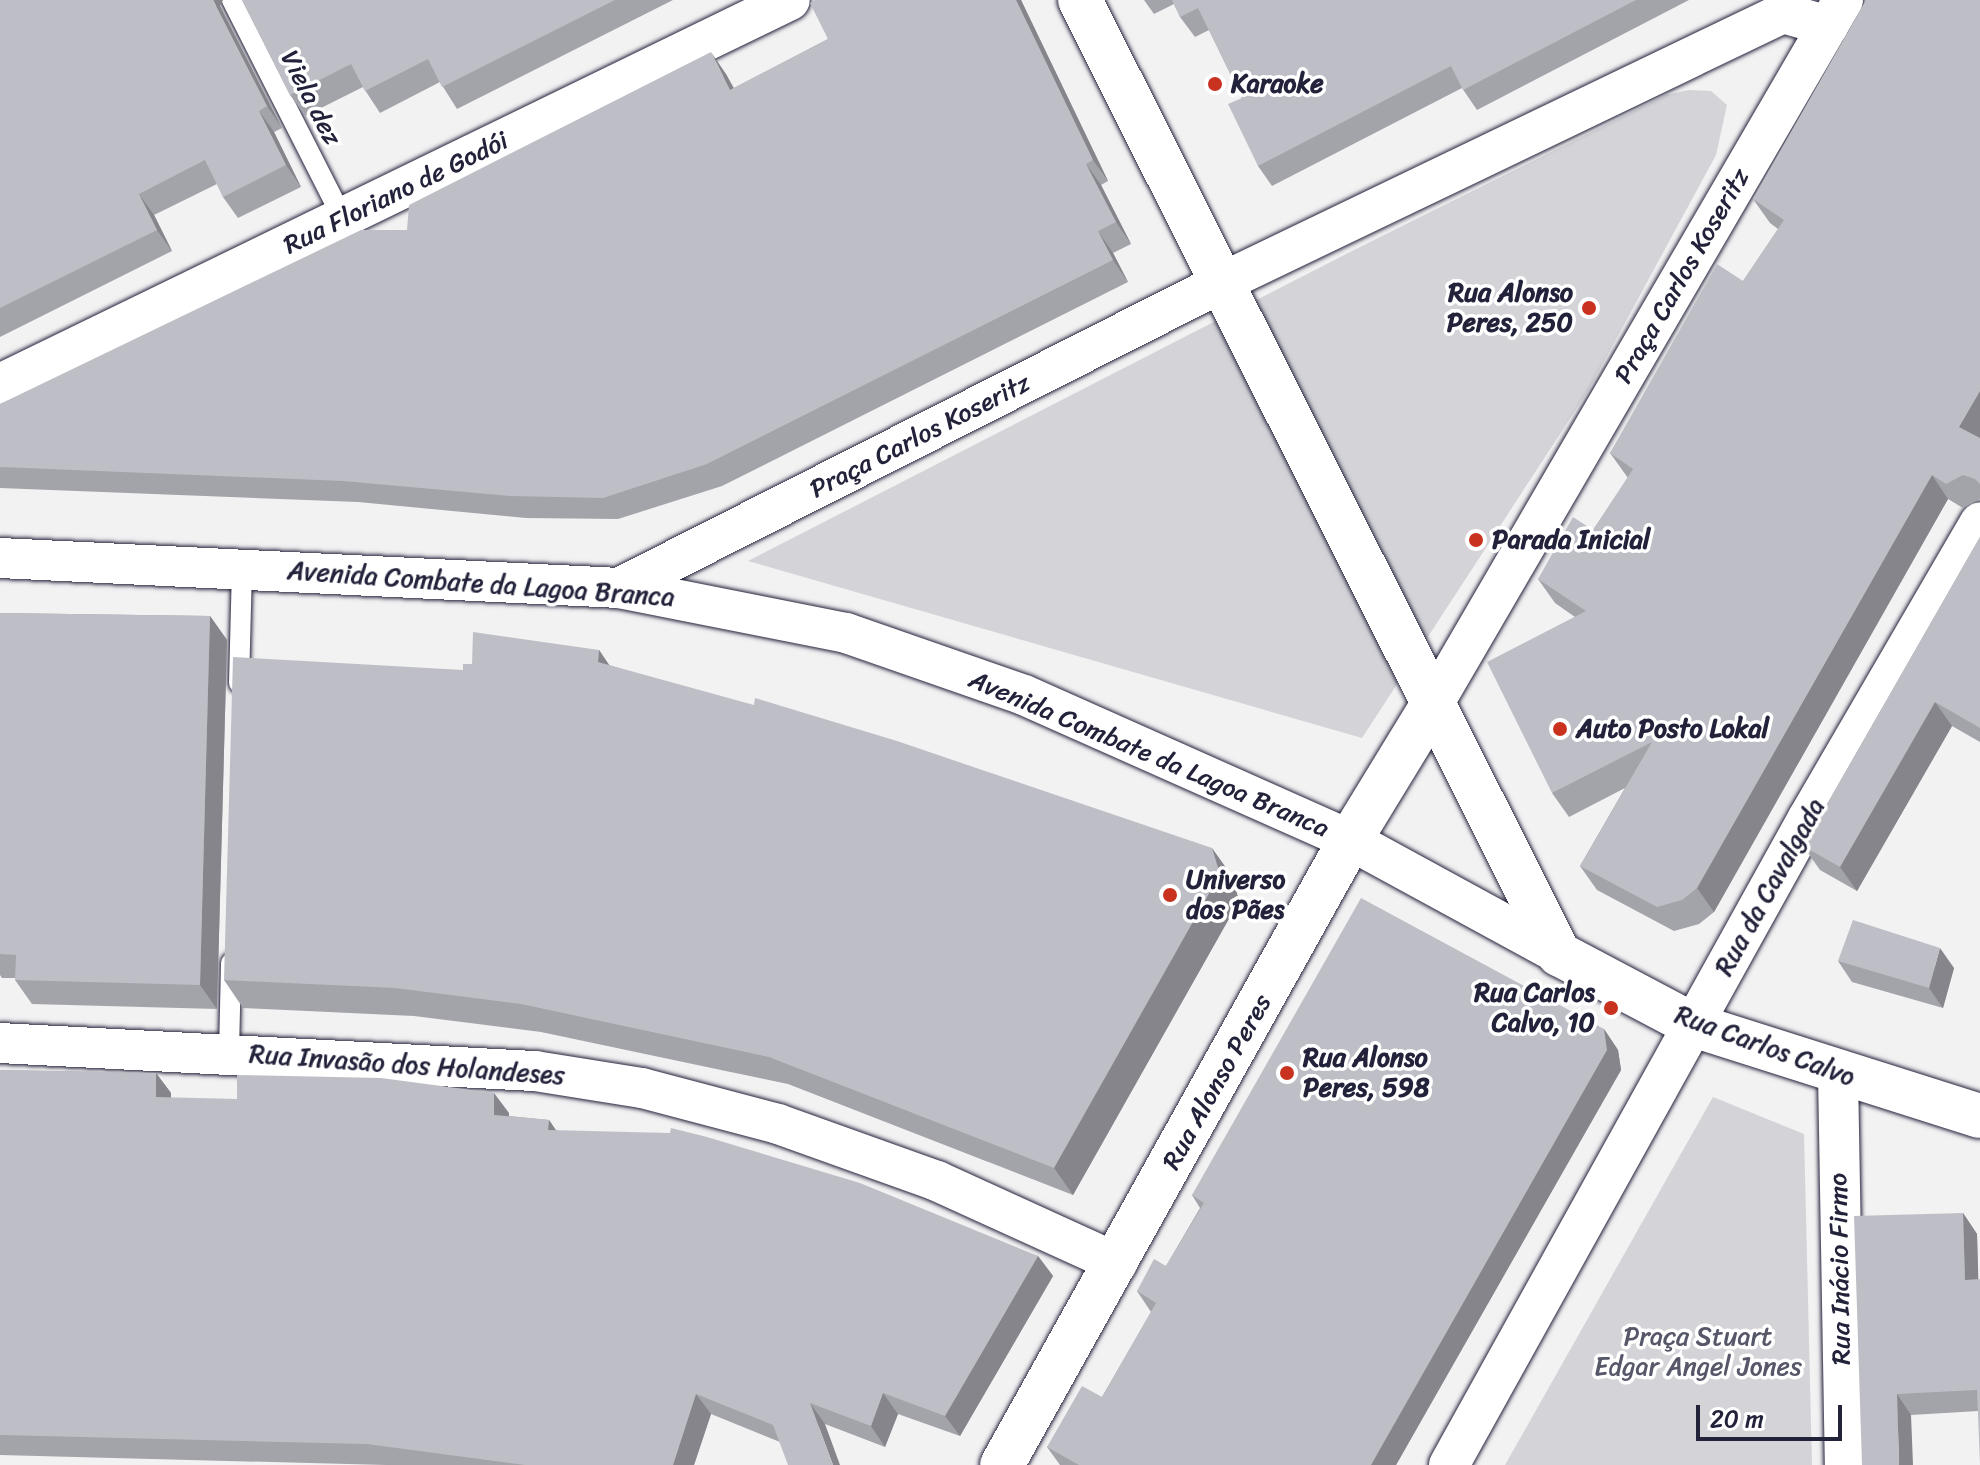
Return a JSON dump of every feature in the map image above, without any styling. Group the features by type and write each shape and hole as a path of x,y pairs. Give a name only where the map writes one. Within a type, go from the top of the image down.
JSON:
{"street":[{"name":"Rua Floriano de Godói","path":"0,384 790,0"},
{"path":"1080,0 1435,701 1559,954"},
{"name":"Praça Carlos Koseritz","path":"619,588 1221,283 1783,13 1836,13"},
{"name":"Praça Carlos Koseritz","path":"1435,701 1836,13"},
{"name":"Rua da Cavalgada","path":"1449,1465 1693,1025 1980,522"},
{"name":"Avenida Combate da Lagoa Branca","path":"0,558 242,567 619,588 846,633 1024,695 1350,840"},
{"name":"Rua Alonso Peres","path":"1002,1465 1350,840 1435,701"},
{"name":"Rua Carlos Calvo","path":"1350,840 1693,1025 1980,1116"},
{"name":"Rua Invasão dos Holandeses","path":"0,1043 535,1071 642,1088 778,1124 937,1181 1117,1263"},
{"name":"Rua Inácio Firmo","path":"1838,1073 1845,1465"}],"lane":[{"name":"Viela dez","path":"232,0 343,219"},
{"path":"238,708 242,567"},
{"path":"229,1053 232,943"}],"green space":[{"path":"1689,90 1711,91 1727,105 1716,155 1588,391 1362,738 748,561 1354,250 1666,95"},
{"name":"Praça Stuart Edgar Angel Jones","path":"1713,1097 1804,1134 1812,1465 1505,1465"}],"building":[{"path":"0,0 213,0 267,106 259,111 286,165 223,197 205,160 139,194 157,230 0,308"},
{"path":"242,0 615,0 442,87 428,59 365,91 351,64 290,95"},
{"path":"815,0 1016,0 1093,160 1086,164 1116,222 1098,231 1113,260 707,464 603,498 511,496 343,481 0,467 0,404 361,230 407,230 409,205 711,52 730,90 828,39 810,3"},
{"path":"1172,0 1636,0 1463,90 1451,66 1258,166 1228,104 1242,98 1198,8 1180,17"},
{"path":"1866,0 1980,0 1980,391 1959,427 1980,438 1980,484 1963,475 1946,484 1932,475 1697,888 1682,900 1657,907 1580,866 1652,742 1552,793 1487,662 1586,611 1538,579 1573,517 1593,530 1633,469 1610,453 1717,264 1743,281 1784,220 1753,199"},
{"path":"1980,537 1980,728 1935,702 1840,867 1803,846"},
{"path":"0,613 210,616 200,985 15,980 16,955 0,954"},
{"path":"473,632 599,650 598,662 754,705 755,698 897,741 1212,848 1220,874 1054,1168 769,1057 521,1004 395,988 224,980 233,657 463,670 463,664 472,664"},
{"path":"1361,898 1604,1029 1607,1050 1371,1465 1079,1465 1047,1447 1082,1386 1102,1397 1156,1303 1137,1291 1154,1259 1166,1266 1204,1203 1192,1195"},
{"path":"1853,920 1940,948 1929,988 1838,961"},
{"path":"0,1070 156,1073 156,1097 237,1099 237,1075 381,1078 494,1093 494,1115 549,1120 548,1130 670,1133 671,1128 707,1137 860,1183 1038,1256 945,1416 883,1393 871,1426 810,1403 833,1465 788,1465 773,1425 696,1394 673,1465 525,1465 367,1444 0,1435"},
{"path":"1963,1213 1965,1280 1980,1279 1980,1465 1977,1390 1897,1394 1899,1465 1862,1465 1854,1216"}],"place":[{"name":"Karaoke","path":"1215,84"},
{"name":"Rua Alonso Peres, 250","path":"1589,308"},
{"name":"Parada Inicial","path":"1476,540"},
{"name":"Auto Posto Lokal","path":"1560,729"},
{"name":"Universo dos Pães","path":"1170,895"},
{"name":"Rua Carlos Calvo, 10","path":"1611,1008"},
{"name":"Rua Alonso Peres, 598","path":"1287,1073"}]}
